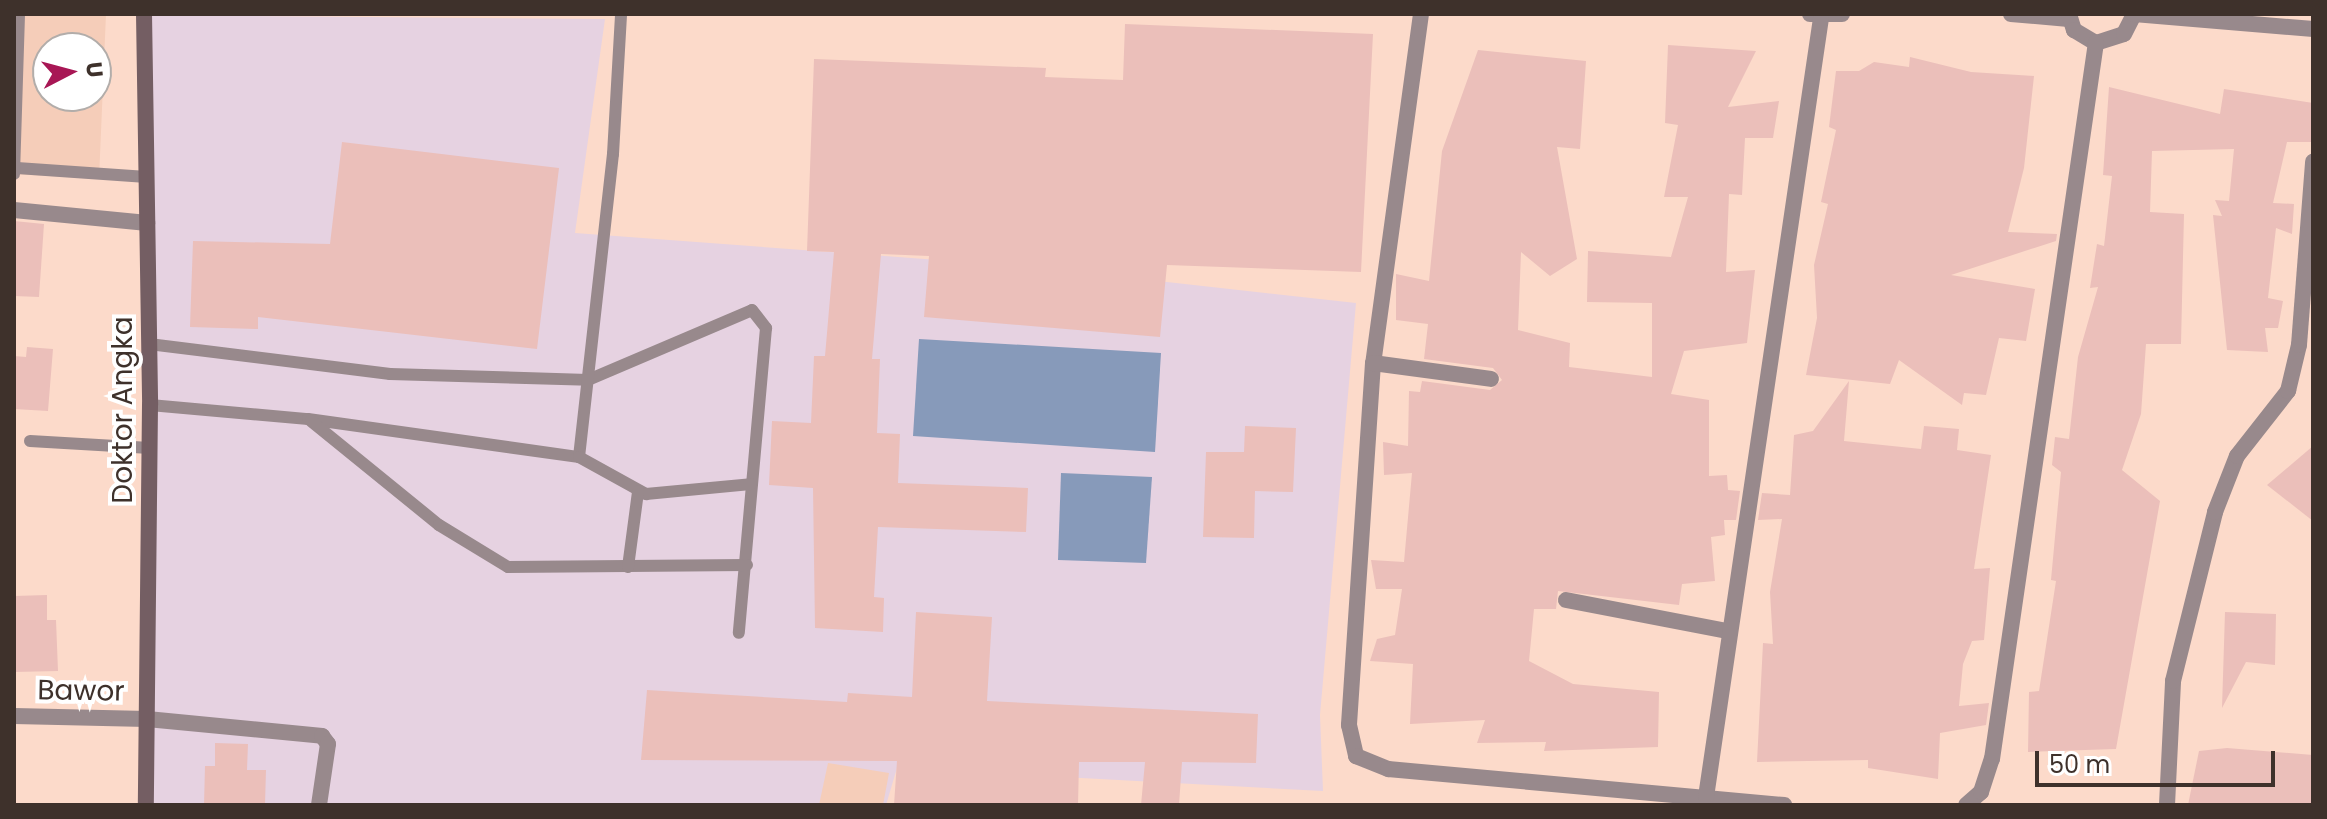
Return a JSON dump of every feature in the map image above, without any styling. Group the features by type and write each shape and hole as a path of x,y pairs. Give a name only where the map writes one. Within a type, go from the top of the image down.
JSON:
{"street":[{"name":"Doktor Angka","path":"144,14 150,405 146,805"},
{"path":"1421,14 1373,363 1349,725 1356,756 1388,769 1784,805"},
{"path":"1706,797 1816,16 1842,14"},
{"path":"2011,14 2069,17 2096,43"},
{"path":"2096,43 2124,34 2134,14 2313,29"},
{"path":"1966,805 1981,792 1992,759 2096,43"},
{"path":"2167,805 2173,681 2215,512 2237,456 2288,391 2306,346 2313,162"},
{"path":"14,210 147,223"},
{"path":"1373,363 1491,379"},
{"path":"1566,600 1727,631"},
{"name":"Bawor","path":"14,716 147,719 322,736 328,744 319,805"}],"lane":[{"path":"19,14 16,171 147,177"},
{"path":"579,457 621,14"},
{"path":"149,344 390,374 588,380 741,311 762,314 766,328 739,633"},
{"path":"150,405 308,419 579,457 638,492 751,484"},
{"path":"308,419 447,531 508,567 747,565"},
{"path":"30,441 150,448"},
{"path":"628,567 638,492"}],"shaded area":[{"path":"14,14 106,14 105,32 32,32 32,112 102,112 99,179 14,174"},
{"path":"144,15 605,19 575,233 1033,267 1356,303 1320,715 1323,791 897,768 886,805 146,805"},
{"path":"828,763 889,773 883,805 819,805"}],"water":[{"path":"919,339 1161,353 1155,452 913,436"},
{"path":"1061,473 1152,477 1146,563 1058,560"}],"building":[{"path":"1125,24 1373,34 1361,272 1167,265 1160,337 924,317 929,256 881,254 872,359 880,359 877,433 900,434 898,483 1028,488 1026,532 878,527 874,597 884,598 883,632 815,628 813,488 769,485 772,421 811,423 814,356 825,356 834,252 807,251 814,59 1046,68 1045,77 1123,80"},
{"path":"1668,45 1756,51 1728,107 1779,101 1773,138 1745,138 1742,195 1729,194 1726,272 1755,270 1747,343 1684,351 1671,394 1709,400 1709,476 1727,475 1728,490 1740,491 1736,520 1724,520 1725,535 1711,537 1715,581 1682,584 1679,605 1558,591 1556,609 1534,609 1529,661 1573,684 1659,692 1658,747 1544,751 1546,742 1477,743 1485,720 1410,724 1413,664 1370,661 1377,639 1395,635 1402,589 1376,589 1371,560 1404,562 1412,473 1384,475 1383,442 1408,446 1409,391 1420,392 1422,381 1490,390 1502,380 1493,368 1424,359 1428,324 1396,320 1396,274 1429,281 1442,151 1478,50 1586,61 1580,149 1557,147 1577,259 1550,276 1521,252 1518,330 1570,343 1569,367 1652,377 1652,303 1587,302 1588,251 1671,257 1688,197 1664,197 1678,125 1665,123"},
{"path":"1910,57 1971,72 2034,76 2024,168 2008,232 2057,234 2056,241 1951,275 2035,289 2026,341 1999,338 1986,395 1964,393 1962,405 1899,360 1890,384 1806,375 1817,318 1814,265 1828,204 1821,202 1836,130 1829,127 1836,71 1859,71 1874,62 1909,67"},
{"path":"2109,87 2220,114 2224,89 2313,103 2313,142 2287,142 2273,203 2294,204 2292,234 2276,228 2268,298 2283,301 2278,328 2265,328 2268,352 2227,350 2213,215 2222,216 2215,200 2229,201 2234,149 2152,151 2150,212 2184,214 2181,344 2146,344 2141,414 2122,470 2160,501 2116,749 2028,752 2029,692 2039,691 2056,581 2051,580 2061,472 2052,465 2055,437 2069,439 2078,357 2098,287 2090,288 2097,244 2104,246 2112,176 2103,175"},
{"path":"342,142 559,168 537,349 258,317 258,329 190,327 193,241 330,244"},
{"path":"14,221 44,224 39,297 14,296"},
{"path":"27,347 53,349 48,411 14,409 14,356 26,357"},
{"path":"1849,381 1844,441 1921,449 1924,426 1959,429 1957,450 1991,455 1974,569 1990,568 1984,640 1972,641 1963,664 1959,706 1989,703 1986,725 1940,733 1938,779 1868,768 1868,760 1757,762 1763,643 1773,644 1770,592 1782,519 1758,520 1762,493 1790,495 1794,435 1813,431"},
{"path":"1245,426 1296,428 1293,492 1255,491 1254,538 1203,537 1206,452 1244,452"},
{"path":"2313,446 2313,521 2267,485"},
{"path":"47,595 47,620 56,620 58,671 14,672 14,596"},
{"path":"916,612 992,617 987,701 1258,714 1256,763 1182,762 1179,805 1141,805 1145,762 1079,762 1078,805 894,805 897,761 641,760 647,690 847,702 848,693 912,697"},
{"path":"2225,612 2276,614 2275,665 2246,662 2222,708"},
{"path":"215,743 248,744 247,770 266,770 265,805 204,805 205,766 215,766"},
{"path":"2227,748 2313,755 2313,805 2188,805 2199,751"}]}
